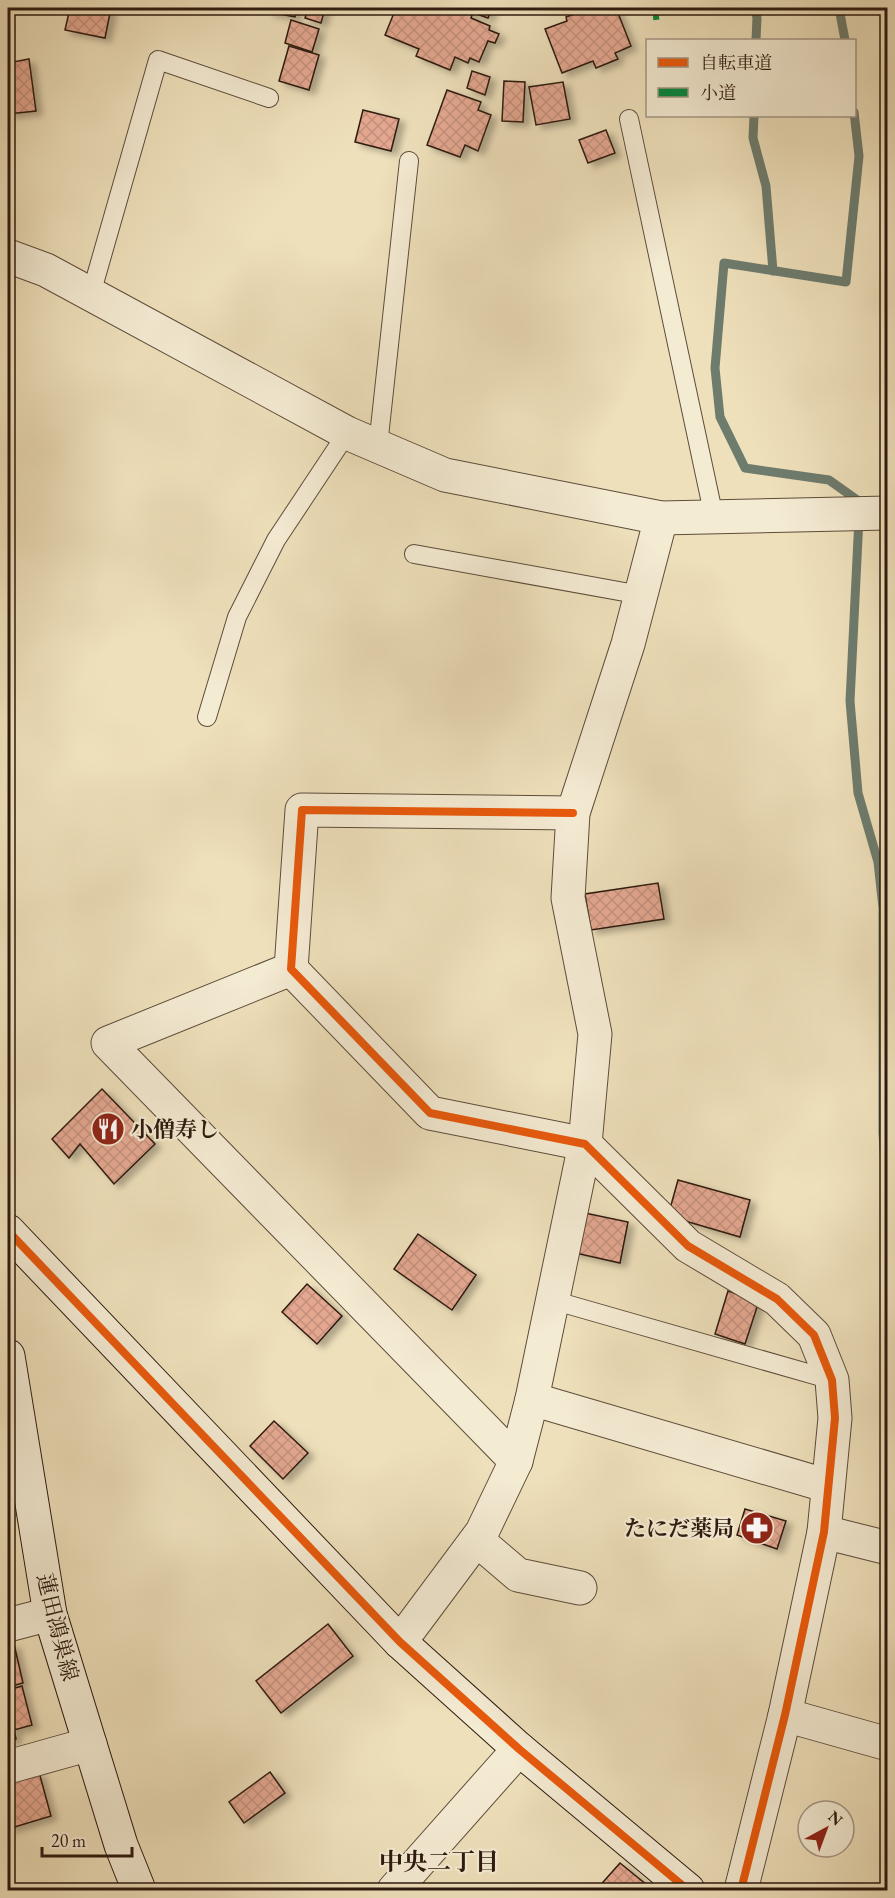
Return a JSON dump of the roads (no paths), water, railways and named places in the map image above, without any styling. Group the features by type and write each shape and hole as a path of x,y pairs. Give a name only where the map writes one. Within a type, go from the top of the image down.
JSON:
{"street":[{"path":"8,256 46,270 347,433 445,475 662,518 888,513"},
{"path":"400,1642 477,1540 516,1461 532,1399 585,1144 595,1034 568,898 573,813 628,644 662,518"},
{"path":"573,813 302,810 291,969 430,1113 585,1144 688,1246 777,1299 814,1335 832,1380 835,1418 824,1532 785,1715 741,1890"},
{"path":"291,969 108,1043 516,1461"},
{"path":"8,1231 400,1642 519,1749 688,1890"},
{"name":"蓮田鴻巣線","path":"8,1356 50,1614 121,1845 139,1890"},
{"path":"532,1399 828,1486"},
{"path":"824,1532 888,1548"},
{"path":"477,1540 518,1575 580,1588"},
{"path":"8,1624 50,1614"},
{"path":"785,1715 888,1744"},
{"path":"8,1767 90,1744"},
{"path":"394,1890 519,1749"}],"lane":[{"path":"91,294 158,60 268,98"},
{"path":"629,119 714,517"},
{"path":"378,446 409,161"},
{"path":"207,717 237,617 276,540 347,433"},
{"path":"414,554 641,595"},
{"path":"552,1300 832,1380"}],"waterway":[{"path":"755,8 756,39"},
{"path":"839,8 845,39"},
{"path":"754,117 753,138 766,186 773,271"},
{"path":"855,117 859,156 846,282 724,263 715,368 720,417 745,468 829,480 860,504"},
{"path":"859,518 850,701 858,793 878,862 883,908 883,1133 888,1215"}],"place":[{"name":"小僧寿し","path":"108,1129"},
{"name":"たにだ薬局","path":"757,1528"}],"district":[{"name":"中央二丁目","path":"439,1862"}]}
